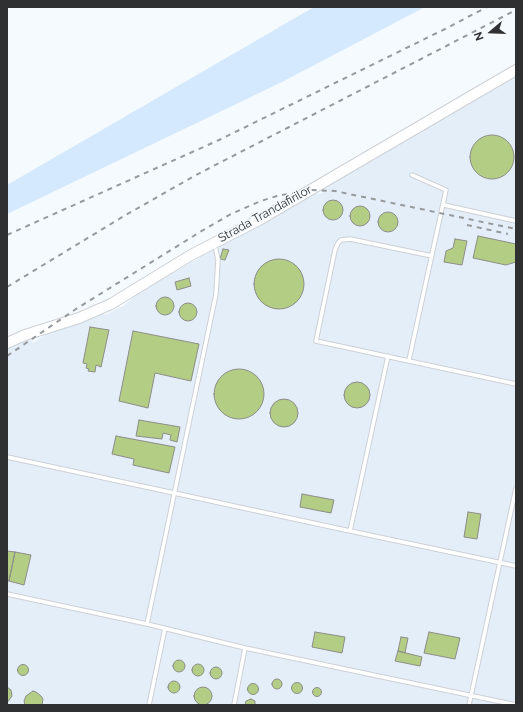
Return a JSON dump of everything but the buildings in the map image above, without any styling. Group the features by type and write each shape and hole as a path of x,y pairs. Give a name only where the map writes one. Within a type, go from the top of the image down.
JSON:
{"main road":[{"name":"Strada Trandafirilor","path":"7,343 25,335 79,318 111,304 191,255 259,220 516,70"}],"lane":[{"path":"409,360 444,205 446,190 412,175"},
{"path":"444,205 516,221"},
{"path":"432,256 350,239 341,240 337,246 316,341 516,384"},
{"path":"147,624 216,294 218,260 216,250"},
{"path":"350,531 388,356"},
{"path":"7,457 516,566"},
{"path":"469,705 516,488"},
{"path":"7,594 166,628 245,648 471,694 516,705"},
{"path":"149,705 166,628"},
{"path":"234,705 245,648"}],"shaded area":[{"path":"314,7 425,7 282,82 7,214 7,185"},
{"path":"516,77 516,705 7,705 7,347 29,337 33,343 48,333 74,325 103,312 105,315 125,305 138,293 160,280 311,195 323,193 323,188"}],"railway":[{"path":"7,235 219,140 487,7"},
{"path":"7,287 124,216 196,175 516,10"},
{"path":"7,356 76,309 200,232 231,214 277,196 309,190 335,191 516,229"},
{"path":"467,225 508,234"}]}
